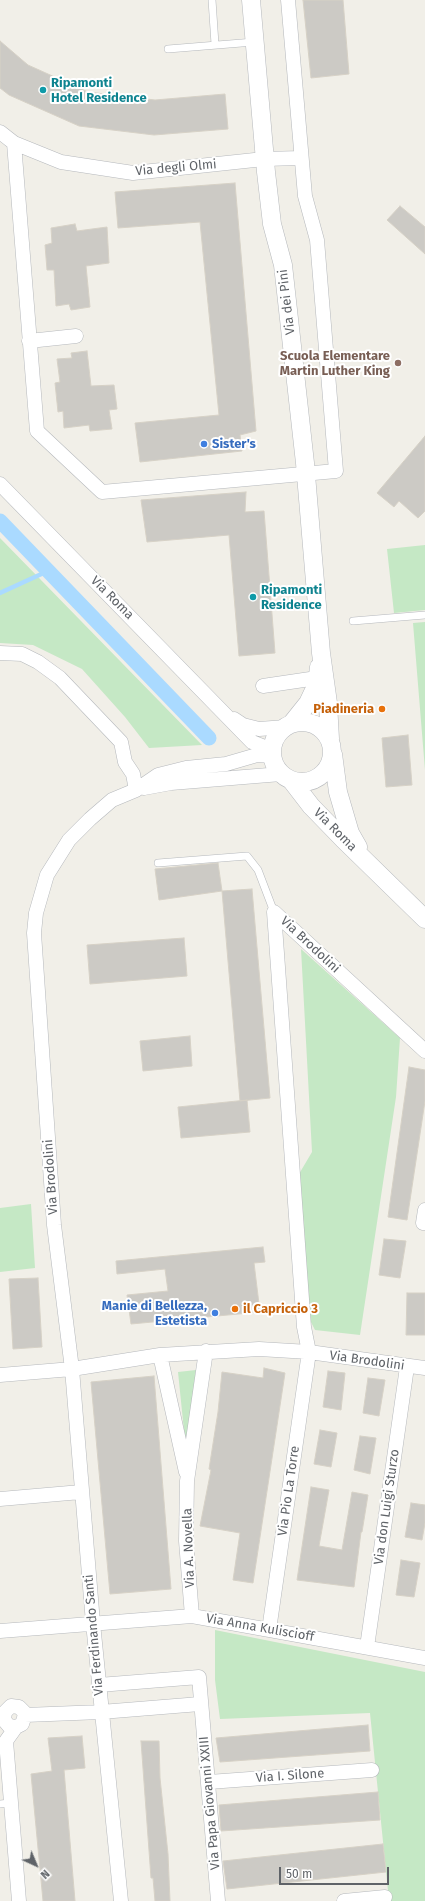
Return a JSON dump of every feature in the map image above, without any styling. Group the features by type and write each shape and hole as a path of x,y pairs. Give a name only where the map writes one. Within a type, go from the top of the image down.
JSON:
{"street":[{"name":"Via dei Pini","path":"251,0 264,159 272,224 283,265 306,474 321,653 328,703 331,745"},
{"path":"14,143 37,431 102,492 336,471 317,240 305,196 288,0"},
{"name":"Via degli Olmi","path":"0,132 14,143 61,162 133,172 264,159 301,158"},
{"path":"29,341 76,336"},
{"name":"Via Roma","path":"0,484 252,742 272,753"},
{"path":"0,653 22,654 38,662 60,678 121,742 125,762 133,774 136,790"},
{"name":"Via dei Pini","path":"289,725 308,702 317,678 321,653"},
{"path":"263,686 317,678"},
{"name":"Via Roma","path":"224,712 243,725 259,729 289,725"},
{"path":"301,722 310,723 325,732 331,745 331,763 324,773 315,780 303,783 286,777 275,766 272,753 274,741 279,733 289,725 301,722"},
{"name":"Via Roma","path":"331,745 338,791 344,813 350,833 365,860"},
{"name":"Via Brodolini","path":"136,790 158,775 186,768 226,764 257,755 272,753"},
{"name":"Via Roma","path":"286,777 311,806 425,919"},
{"name":"Via Brodolini","path":"286,777 171,783 136,790 112,800 90,819 69,840 47,875 36,914 34,933 54,1225 72,1369 160,1355 206,1351 259,1349 309,1352 407,1367 425,1368"},
{"name":"Via Brodolini","path":"274,912 425,1051"},
{"name":"Via Brodolini","path":"274,912 304,1327 309,1352"},
{"path":"425,1210 423,1223 425,1223"},
{"name":"Via A. Novella","path":"192,1616 186,1541 188,1481 206,1351"},
{"name":"Via Pio La Torre","path":"270,1630 309,1352"},
{"name":"Via A. Novella","path":"160,1355 188,1481"},
{"name":"Via don Luigi Sturzo","path":"368,1647 407,1367"},
{"path":"0,1375 72,1369"},
{"name":"Via Ferdinando Santi","path":"72,1369 81,1492 101,1712 121,1901"},
{"path":"0,1499 81,1492"},
{"name":"Via Anna Kuliscioff","path":"0,1631 192,1616 425,1658"},
{"name":"Via Papa Giovanni XXIII","path":"99,1685 199,1677 200,1704 209,1782 218,1901"},
{"path":"25,1715 101,1712 200,1704"},
{"path":"5,1720 22,1724 25,1715 22,1709 11,1706 5,1720 5,1804 19,1901"},
{"name":"Via I. Silone","path":"209,1782 372,1770"},
{"path":"344,1901 385,1897"}],"lane":[{"path":"212,0 215,44"},
{"path":"168,49 215,44 255,42"},
{"path":"353,621 425,615"},
{"path":"158,863 247,856 258,870 274,912"}],"green space":[{"path":"0,538 202,745 149,748 125,717 82,669 33,645 0,643"},
{"path":"425,545 425,610 394,613 387,549"},
{"path":"425,622 425,770 413,623"},
{"path":"301,949 400,1038 396,1097 360,1335 315,1330 310,1320 299,1174 312,1152"},
{"path":"31,1204 35,1268 0,1272 0,1208"},
{"path":"196,1370 186,1450 178,1372"},
{"path":"215,1630 425,1672 425,1901 389,1901 370,1713 220,1719 215,1680"}],"building":[{"path":"303,0 343,0 349,74 311,78"},
{"name":"Ripamonti Hotel Residence","path":"0,41 28,65 88,92 155,100 225,94 228,129 154,135 79,126 9,95 0,88"},
{"path":"235,183 256,431 240,435 242,451 140,462 135,423 219,415 200,222 118,228 115,192"},
{"path":"400,206 425,227 425,254 387,220"},
{"path":"75,224 77,231 107,227 109,263 86,266 90,307 71,310 69,304 56,306 54,270 47,270 45,245 52,243 51,228"},
{"path":"87,351 91,386 114,385 117,409 109,410 112,429 90,431 89,425 64,428 63,411 58,412 55,383 60,382 57,359 72,358 71,353"},
{"path":"425,436 425,511 418,518 399,501 394,507 377,493"},
{"name":"Ripamonti Residence","path":"246,492 245,512 264,511 275,653 239,656 229,535 147,542 141,500"},
{"path":"408,735 412,785 386,787 382,738"},
{"path":"218,863 222,891 159,900 155,869"},
{"path":"252,889 270,1098 240,1101 222,891"},
{"path":"184,938 187,976 90,984 87,945"},
{"path":"190,1036 192,1066 143,1071 140,1041"},
{"path":"409,1067 425,1070 425,1101 407,1220 388,1217"},
{"path":"247,1100 250,1132 181,1138 178,1107"},
{"path":"384,1239 406,1241 400,1278 379,1275"},
{"path":"263,1247 265,1262 254,1263 260,1312 131,1324 127,1295 168,1291 165,1269 117,1274 116,1261"},
{"path":"38,1278 42,1347 13,1349 9,1279"},
{"path":"407,1293 425,1293 425,1335 406,1335"},
{"path":"264,1368 285,1373 253,1583 233,1580 240,1533 200,1526 211,1470 209,1469 218,1412 222,1372 263,1378"},
{"path":"328,1371 345,1373 341,1410 323,1407"},
{"path":"154,1376 171,1589 110,1594 91,1382"},
{"path":"368,1378 385,1380 379,1416 363,1413"},
{"path":"320,1430 337,1433 331,1467 314,1464"},
{"path":"360,1436 376,1438 370,1474 354,1470"},
{"path":"311,1487 329,1490 319,1546 342,1550 352,1492 368,1495 361,1532 354,1587 297,1580"},
{"path":"411,1503 425,1505 425,1523 422,1540 405,1537"},
{"path":"401,1560 420,1563 414,1597 396,1595"},
{"path":"368,1725 370,1751 220,1762 216,1738"},
{"path":"82,1736 85,1768 64,1770 75,1901 43,1901 31,1774 52,1771 48,1738"},
{"path":"141,1741 159,1741 160,1778 168,1854 170,1901 155,1901 153,1878 151,1878"},
{"path":"378,1792 380,1820 221,1831 219,1805"},
{"path":"383,1844 386,1872 227,1889 223,1861"}],"waterway":[{"path":"0,521 209,738"},
{"path":"0,593 48,571"}],"place":[{"name":"Ripamonti Hotel Residence","path":"43,90"},
{"name":"Scuola Elementare Martin Luther King","path":"398,363"},
{"name":"Sister's","path":"204,444"},
{"name":"Ripamonti Residence","path":"253,597"},
{"name":"Piadineria","path":"382,709"},
{"name":"il Capriccio 3","path":"235,1309"},
{"name":"Manie di Bellezza, Estetista","path":"215,1313"}]}
